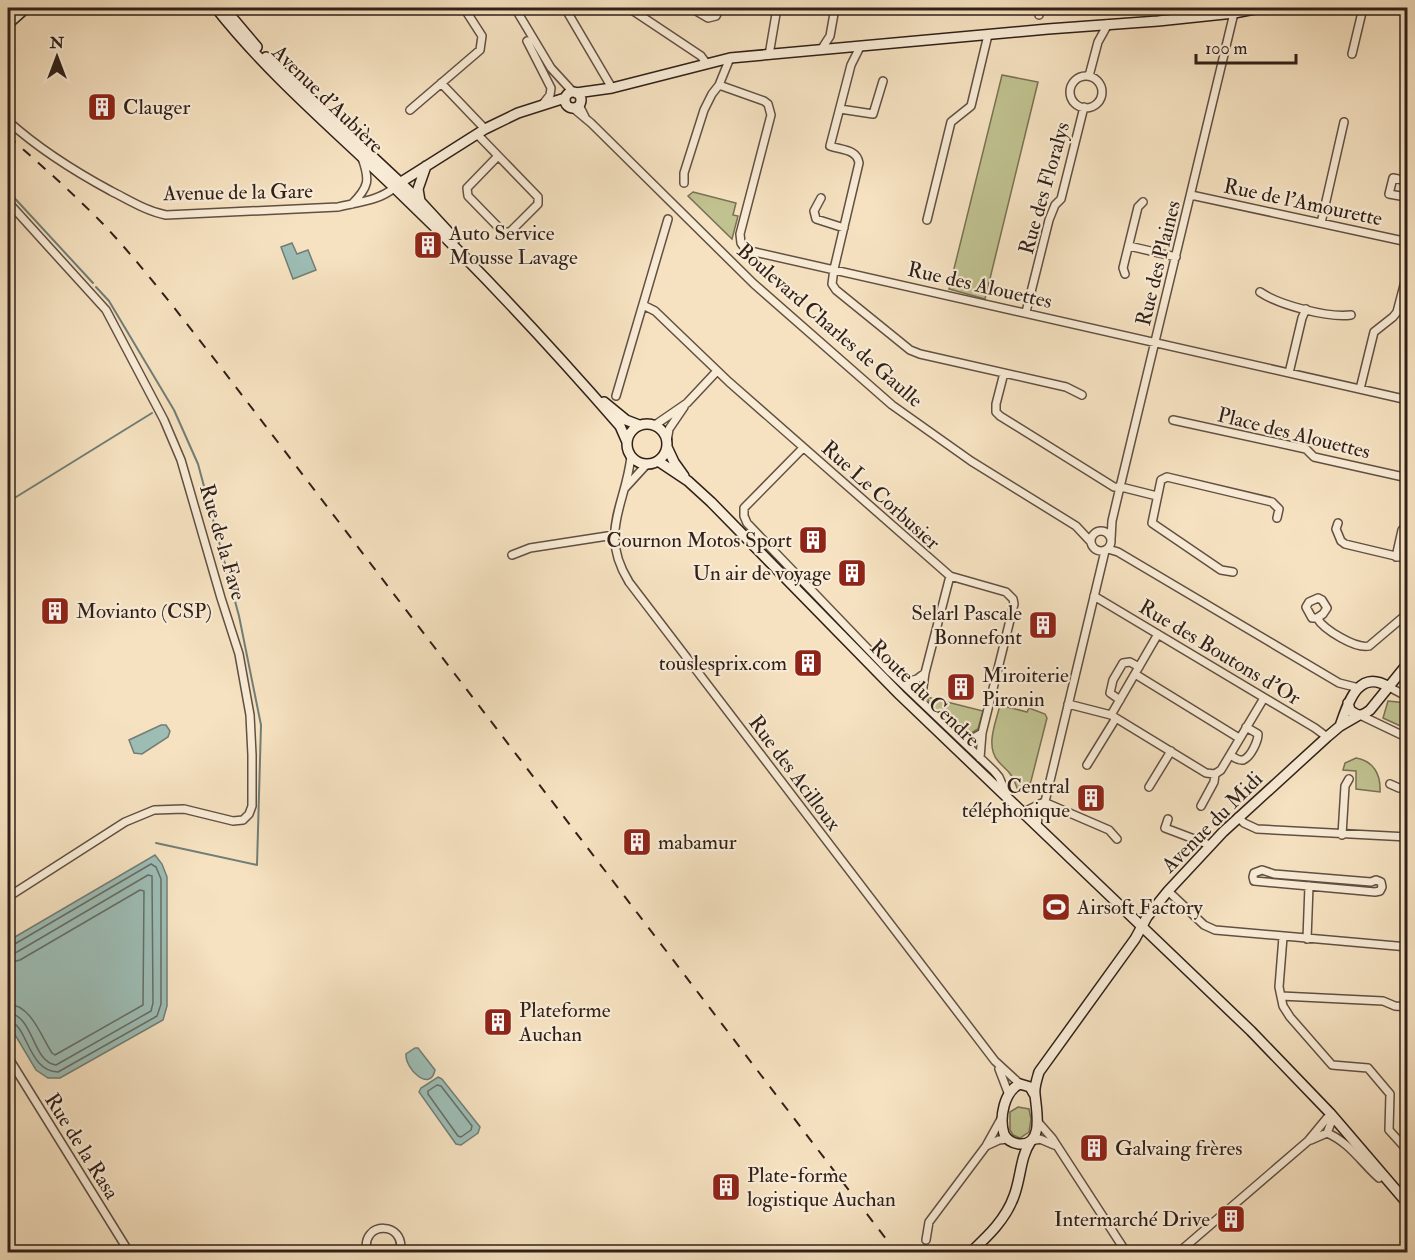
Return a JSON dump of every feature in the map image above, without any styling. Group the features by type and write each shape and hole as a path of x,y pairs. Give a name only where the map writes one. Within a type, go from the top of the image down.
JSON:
{"main road":[{"path":"8,24 26,8"},
{"path":"397,185 481,132 518,113 730,58 1234,13 1260,8"},
{"name":"Avenue d'Aubière","path":"222,9 276,76 361,156 397,185"},
{"name":"Avenue d'Aubière","path":"222,9 266,57 397,185"},
{"path":"420,201 418,189 426,166"},
{"path":"397,185 420,201 452,236 480,272"},
{"path":"397,185 480,272 620,426 631,456 640,463 647,464 663,457 667,444 663,432 655,425 639,425 626,420 584,385"},
{"path":"627,442 631,432 639,425"},
{"name":"Route du Cendre","path":"667,444 674,462 688,481"},
{"name":"Route du Cendre","path":"658,461 688,481 711,502 884,679 1251,1031 1331,1118"},
{"path":"1340,726 1350,700 1359,688 1368,681 1377,680 1404,666"},
{"path":"1377,680 1389,687 1404,666"},
{"name":"Avenue du Midi","path":"1009,1095 1014,1087 1039,1072 1135,939 1141,926 1168,891 1210,845 1340,726 1370,710 1389,687"},
{"path":"1350,700 1350,710 1360,716"},
{"name":"Avenue du Midi","path":"1034,1094 1039,1072"},
{"path":"971,1252 987,1238 1008,1209 1014,1196 1026,1148 1038,1122 1034,1094 1030,1087 1020,1084"},
{"path":"1009,1095 1003,1116 1003,1130 1018,1155 1019,1176"},
{"path":"1331,1118 1379,1178 1407,1206"},
{"path":"1331,1118 1393,1184 1407,1206"},
{"path":"1009,1140 1019,1144 1031,1141"}],"street":[{"path":"410,110 480,50 482,36 464,8"},
{"name":"Boulevard Charles de Gaulle","path":"515,8 551,68 586,119 754,284 892,405 971,461 1076,526 1093,546"},
{"path":"566,8 610,88"},
{"path":"629,8 702,56 707,64"},
{"path":"691,8 708,18 716,16 720,8"},
{"path":"769,54 777,8"},
{"path":"821,50 830,36 835,8"},
{"path":"1352,54 1363,8"},
{"name":"Rue des Plaines","path":"1037,826 1038,817 1043,810 1101,566 1109,546 1112,521 1234,13"},
{"name":"Rue des Floralys","path":"1089,76 1098,42 1108,24"},
{"name":"Rue des Floralys","path":"1094,25 1098,42"},
{"path":"927,220 951,122 971,106 988,34"},
{"path":"830,36 842,49 851,65"},
{"path":"977,36 985,50"},
{"path":"527,41 551,88 548,99 542,105"},
{"path":"860,47 851,65 830,146 854,154 859,159 832,284 836,290 901,344 920,354 1066,387 1082,395"},
{"path":"684,183 684,173 704,110 712,93 719,85 730,58"},
{"name":"Rue des Floralys","path":"1089,76 1098,81 1102,94 1094,106 1079,106 1072,99 1072,84 1080,77 1089,76"},
{"path":"840,109 873,114 883,81"},
{"path":"441,83 498,156 538,197 538,204 510,232 503,232 468,196 467,188 498,156"},
{"name":"Rue des Alouettes","path":"719,85 764,101 771,109 740,234 742,247 752,252 834,268 1407,400"},
{"name":"Rue des Floralys","path":"1026,312 1049,220 1061,199 1084,107"},
{"name":"Avenue de la Gare","path":"8,121 29,140 74,171 152,212 166,215 338,207 363,203 386,195 397,185"},
{"path":"1321,223 1344,122"},
{"path":"352,204 363,194 367,183 367,171 361,156"},
{"path":"1407,181 1393,178 1389,194 1406,198 1407,191"},
{"name":"Rue de l'Amourette","path":"1191,195 1407,242"},
{"path":"821,198 814,211 816,219 844,228"},
{"name":"Rue de la Fave","path":"8,202 106,310 182,459 243,674 252,739 252,806 249,814 243,820 233,821 192,810 174,808 154,810 125,822 8,897"},
{"path":"1125,274 1123,267 1138,207 1143,202"},
{"path":"616,396 668,219"},
{"path":"1129,246 1176,257"},
{"path":"1360,389 1374,332 1397,312 1407,270"},
{"path":"1260,292 1271,300 1306,309 1339,316 1351,315"},
{"name":"Rue Le Corbusier","path":"643,305 655,311 717,371 950,576 925,673 921,701"},
{"path":"1289,373 1306,309"},
{"path":"667,444 669,429 687,403 717,371"},
{"path":"1004,373 996,404 996,412 1000,416 1114,487 1157,496"},
{"path":"655,425 687,403"},
{"name":"Place des Alouettes","path":"1173,420 1306,449 1314,457 1407,478"},
{"path":"803,448 744,508 747,523 902,683 999,777 1009,801"},
{"name":"Rue des Acilloux","path":"631,456 617,510 614,535 616,555 623,572 995,1061 1009,1095"},
{"name":"Rue des Acilloux","path":"624,490 647,464"},
{"path":"1233,572 1221,570 1152,523 1161,480 1167,477 1272,502 1279,509 1277,518"},
{"path":"1101,566 1093,546 1094,534 1112,521"},
{"path":"1338,523 1336,529 1341,541 1407,559"},
{"path":"1396,556 1402,530 1407,524"},
{"name":"Boulevard Charles de Gaulle","path":"1076,526 1100,531"},
{"path":"1100,531 1106,532 1109,546"},
{"path":"512,555 530,548 614,535"},
{"path":"1093,546 1109,546 1339,683 1359,688"},
{"path":"950,576 1006,592 1013,599 1014,604 982,733 980,758"},
{"name":"Rue des Boutons d'Or","path":"1094,596 1327,737"},
{"path":"1317,618 1322,627 1361,648 1369,646 1407,613"},
{"path":"1087,765 1114,716 1120,700 1158,634"},
{"path":"1120,700 1110,693 1113,680 1126,661 1139,667"},
{"path":"902,683 917,679 925,673"},
{"path":"1135,674 1239,738"},
{"path":"1339,683 1350,700"},
{"path":"1389,687 1407,697"},
{"path":"1068,704 1114,716 1206,772 1215,774 1221,770 1264,698"},
{"path":"1360,716 1407,738"},
{"path":"1230,755 1243,760 1258,739 1258,734 1246,727"},
{"path":"963,741 982,733"},
{"path":"1149,787 1171,751"},
{"path":"1201,806 1214,782 1215,774"},
{"path":"1342,835 1345,786 1349,779"},
{"path":"1390,784 1399,788 1407,788"},
{"path":"1022,813 1044,802 1108,830 1117,839"},
{"path":"1238,817 1257,830 1407,837"},
{"path":"1168,819 1165,828 1210,845"},
{"path":"1262,870 1274,874 1371,882 1376,880 1381,882 1382,887 1380,891 1375,892 1309,886 1256,881 1253,876 1262,870"},
{"path":"1307,939 1309,886"},
{"path":"1168,891 1207,927 1221,931 1407,947"},
{"path":"1283,937 1279,987 1283,1006 1332,1065 1368,1068 1388,1090 1389,1130 1407,1151"},
{"path":"1281,996 1383,1001 1395,1006 1407,1007"},
{"name":"Rue de la Rasa","path":"8,1057 129,1252"},
{"name":"Rue des Acilloux","path":"995,1061 1020,1084"},
{"path":"926,1240 929,1221 986,1146 1003,1116"},
{"path":"1327,1133 1331,1118"},
{"path":"1179,1252 1308,1141 1331,1118"},
{"path":"1038,1122 1052,1138 1054,1145 1125,1252"},
{"path":"1308,1141 1327,1133 1343,1141 1379,1178"},
{"path":"1031,1141 1040,1139 1054,1145"},
{"path":"986,1146 999,1140 1009,1140"},
{"path":"367,1252 365,1246 370,1234 375,1230 386,1228 398,1237 401,1245 400,1252"}],"green space":[{"path":"1002,75 1038,82 985,299 949,289"},
{"path":"693,192 736,203 733,215 738,216 732,239 688,196"},
{"path":"927,697 983,711 978,729 970,734 959,730 939,714"},
{"path":"1388,701 1407,703 1407,729 1383,718"},
{"path":"1000,705 1027,712 1029,708 1045,714 1047,718 1031,781 1023,792 1019,792 1008,771 994,755 992,748"},
{"path":"1356,758 1367,762 1375,770 1378,775 1380,792 1356,789 1356,771 1343,770 1345,763"},
{"path":"1018,1107 1029,1109 1031,1119 1029,1132 1020,1138 1013,1135 1010,1130 1010,1112"}],"water":[{"path":"292,243 297,254 308,250 316,270 293,279 281,247"},
{"path":"161,725 166,725 170,731 168,737 142,754 134,753 129,740"},
{"path":"155,855 162,864 167,877 167,1006 163,1020 60,1078 48,1078 36,1070 8,1023 8,941"},
{"path":"418,1048 435,1070 432,1077 428,1079 418,1076 409,1066 406,1054"},
{"path":"438,1077 480,1127 478,1133 461,1145 456,1144 419,1092 421,1088"}],"waterway":[{"path":"8,191 93,283"},
{"path":"96,287 109,301 174,410 198,464 239,616 261,725 257,865 156,843"},
{"path":"8,502 152,413"}],"railway":[{"path":"8,136 105,226 164,294 896,1252"}],"place":[{"name":"Clauger","path":"102,107"},
{"name":"Auto Service Mousse Lavage","path":"428,245"},
{"name":"Cournon Motos Sport","path":"813,540"},
{"name":"Un air de voyage","path":"852,573"},
{"name":"Movianto (CSP)","path":"55,611"},
{"name":"Selarl Pascale Bonnefont","path":"1043,625"},
{"name":"touslesprix.com","path":"808,663"},
{"name":"Miroiterie Pironin","path":"961,687"},
{"name":"Central téléphonique","path":"1091,798"},
{"name":"mabamur","path":"637,842"},
{"name":"Airsoft Factory","path":"1056,907"},
{"name":"Plateforme Auchan","path":"498,1022"},
{"name":"Galvaing frères","path":"1094,1148"},
{"name":"Plate-forme logistique Auchan","path":"726,1187"},
{"name":"Intermarché Drive","path":"1231,1219"}]}
